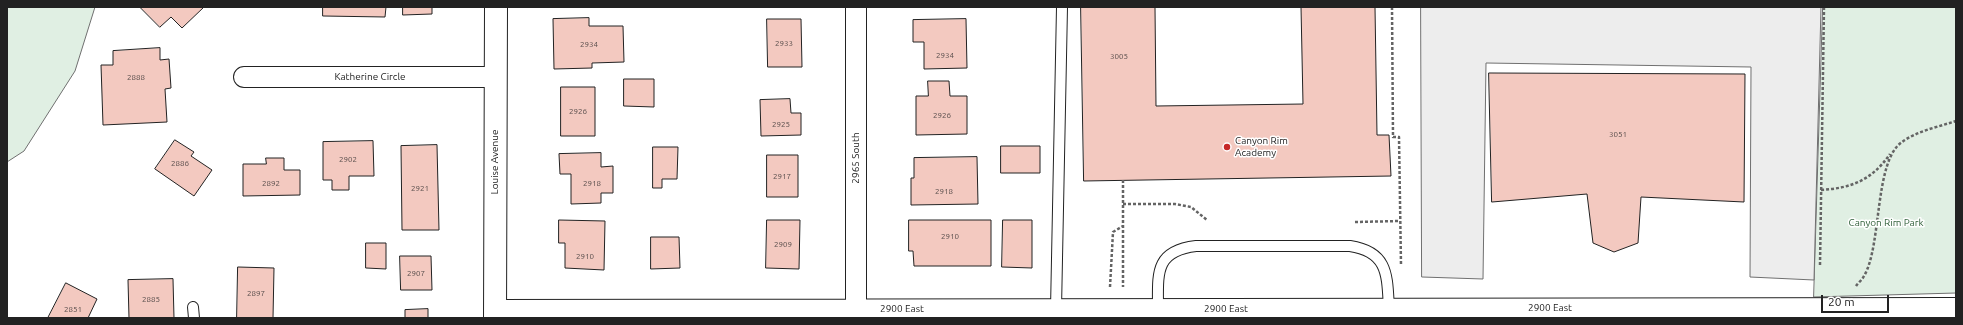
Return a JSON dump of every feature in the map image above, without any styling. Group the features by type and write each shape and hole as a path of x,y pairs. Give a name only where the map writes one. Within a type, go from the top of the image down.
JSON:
{"street":[{"name":"Louise Avenue","path":"496,7 496,314"},
{"name":"2965 South","path":"846,312 856,7"},
{"name":"Katherine Circle","path":"244,77 496,77"},
{"name":"2900 East","path":"496,314 1056,309 1158,309 1214,313 1390,308 1956,308"}],"lane":[{"path":"1056,309 1062,7"},
{"path":"1158,309 1162,263 1175,251 1196,246 1350,246 1362,248 1376,256 1382,263 1386,273 1390,308"},
{"path":"193,307 194,318"}],"path":[{"path":"1392,7 1393,137 1399,137 1402,273"},
{"path":"1820,265 1824,7"},
{"path":"1821,190 1835,189 1856,184 1881,167 1900,142 1916,134 1956,121"},
{"path":"1856,286 1864,276 1871,252 1885,176 1892,152"},
{"path":"1123,180 1123,288"},
{"path":"1123,204 1175,204 1191,207 1207,220"},
{"path":"1354,222 1400,221"},
{"path":"1110,288 1112,232 1123,226"}],"green space":[{"path":"7,7 95,7 75,71 24,151 7,162"},
{"name":"Canyon Rim Park","path":"1823,7 1956,7 1956,293 1814,297"}],"shaded area":[{"path":"1421,7 1821,7 1814,280 1750,277 1751,67 1486,63 1483,279 1422,277"}],"building":[{"path":"140,7 204,7 182,28 171,17 160,27"},
{"path":"323,7 386,7 385,17 323,16"},
{"path":"403,7 432,7 432,14 403,15"},
{"name":"Canyon Rim Academy","path":"1081,7 1155,7 1156,106 1303,104 1301,7 1375,7 1377,135 1389,135 1391,176 1084,181"},
{"path":"589,18 589,26 623,26 624,62 592,63 592,68 554,69 553,19"},
{"path":"767,19 801,19 802,67 768,67"},
{"path":"966,19 967,68 924,69 924,42 913,42 913,20"},
{"path":"160,48 160,60 169,59 171,88 165,89 167,122 103,125 101,65 113,65 113,51"},
{"path":"1489,73 1745,74 1744,202 1641,197 1638,243 1614,252 1593,243 1587,194 1492,202"},
{"path":"624,79 654,79 654,107 624,106"},
{"path":"928,81 949,81 950,96 967,96 967,134 916,135 916,96 928,96"},
{"path":"561,87 595,87 595,136 561,136"},
{"path":"790,99 791,113 801,113 801,135 761,136 760,100"},
{"path":"175,140 194,152 191,156 212,170 194,196 155,169"},
{"path":"373,141 374,176 349,176 349,190 332,190 332,180 323,180 323,142"},
{"path":"437,145 439,230 402,230 401,146"},
{"path":"1001,146 1040,146 1040,173 1001,173"},
{"path":"653,147 678,147 677,179 662,179 662,188 653,188"},
{"path":"601,153 601,167 613,166 613,193 601,193 601,203 571,204 571,174 560,174 559,154"},
{"path":"767,155 798,155 798,197 767,197"},
{"path":"977,157 978,204 911,205 911,178 914,178 914,158"},
{"path":"266,158 284,158 284,170 300,170 300,195 243,196 243,164 266,164"},
{"path":"559,220 605,221 604,270 565,268 565,243 559,243"},
{"path":"767,220 800,220 799,269 766,268"},
{"path":"909,220 991,220 991,266 914,266 913,251 909,251"},
{"path":"1003,220 1032,220 1032,268 1002,267"},
{"path":"651,237 679,237 680,268 651,269"},
{"path":"366,243 386,243 386,269 366,268"},
{"path":"400,256 431,256 432,290 401,290"},
{"path":"238,267 274,268 273,318 237,318"},
{"path":"173,279 174,318 129,318 128,280"},
{"path":"66,283 97,299 88,318 48,318"},
{"path":"428,309 428,318 405,318 405,310"}],"place":[{"name":"Canyon Rim Academy","path":"1227,147"}]}
